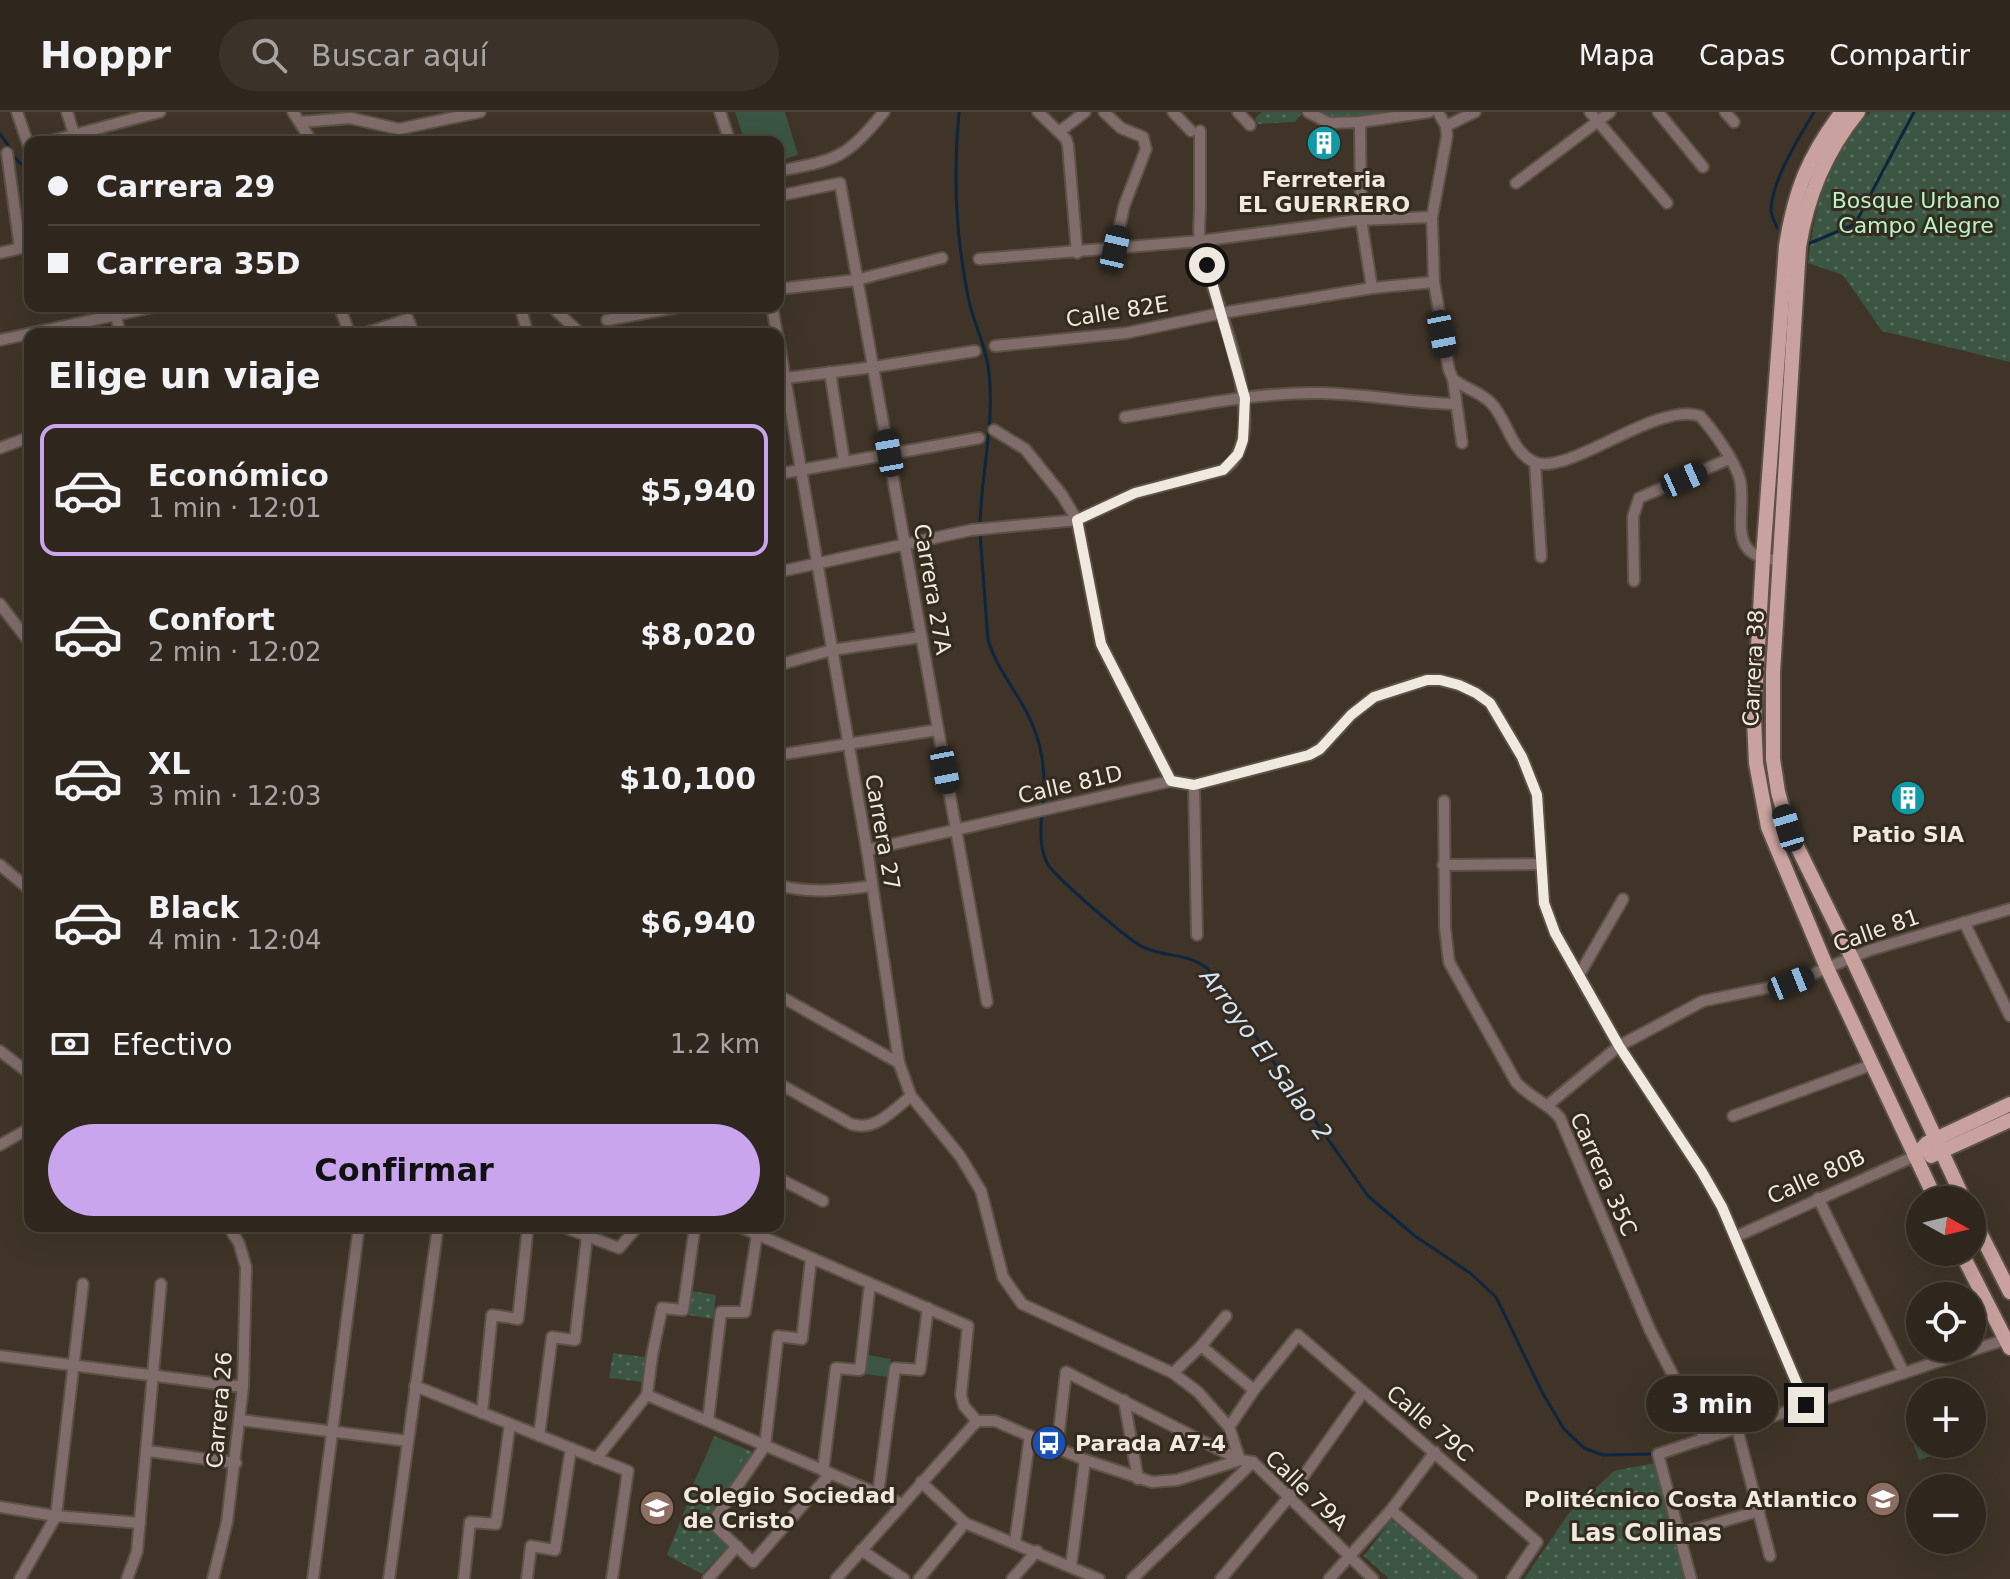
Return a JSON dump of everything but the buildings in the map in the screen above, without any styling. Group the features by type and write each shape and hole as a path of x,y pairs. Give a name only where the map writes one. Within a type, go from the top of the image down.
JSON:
{"main road":[{"name":"Carrera 38","path":"1842,112 1819,143 1793,207 1783,274 1754,719 1756,763 1768,827 1827,968 1929,1186"},
{"name":"Carrera 38","path":"1858,112 1831,150 1817,177 1805,211 1801,235 1772,728 1778,792 1788,828 1852,958 1957,1186"},
{"name":"Calle 80B","path":"1937,1147 2010,1104"},
{"name":"Calle 80B","path":"1915,1156 1927,1143 1937,1147 2010,1120"},
{"path":"1986,1245 2010,1292"},
{"path":"1968,1266 2009,1342"}],"street":[{"path":"17,112 26,136"},
{"path":"67,112 74,134"},
{"path":"67,136 160,112"},
{"path":"293,112 309,136"},
{"path":"301,122 350,115 399,129 452,115 480,112"},
{"path":"720,112 728,136"},
{"path":"784,170 825,162 846,153 884,112"},
{"path":"1038,112 1068,145 1077,253"},
{"path":"1059,132 1085,112"},
{"path":"1104,112 1121,128 1143,137 1146,149 1124,206 1115,249"},
{"path":"784,571 971,530 1077,520 1135,493 1223,470 1235,460 1243,440 1245,398 1200,241 1196,131 1173,112"},
{"path":"1238,112 1250,125"},
{"path":"1308,112 1329,123 1429,112"},
{"path":"1438,112 1446,126 1447,136 1432,217 1434,282 1462,443"},
{"path":"1446,126 1475,112"},
{"path":"1590,112 1667,203"},
{"path":"1516,183 1610,112"},
{"path":"1658,112 1703,167"},
{"path":"1725,112 1734,122"},
{"path":"1360,122 1361,219 1372,288"},
{"path":"8,153 24,241"},
{"name":"Carrera 27A","path":"784,195 840,183 987,1002"},
{"path":"979,259 1200,241 1361,219 1432,217"},
{"path":"0,253 24,247"},
{"path":"784,288 856,280 942,258"},
{"name":"Calle 82E","path":"995,346 1126,333 1372,288 1434,282"},
{"path":"56,328 130,312"},
{"path":"557,312 575,328"},
{"path":"607,320 651,312"},
{"path":"116,315 119,328"},
{"path":"381,328 408,319 412,328"},
{"path":"0,340 24,335"},
{"path":"784,378 975,351"},
{"path":"830,372 844,460"},
{"path":"1453,379 1492,404 1521,452 1535,463 1549,464 1586,452 1659,419 1677,414 1700,416 1713,431 1741,483 1741,536 1745,544 1763,558 1781,560"},
{"name":"Carrera 27","path":"784,389 867,850 899,1063 911,1096 960,1156 981,1191 1003,1277 1022,1304 1173,1373"},
{"path":"1125,417 1245,398 1318,393 1411,403 1456,404"},
{"path":"994,430 1025,449 1062,495 1077,520 1101,644 1171,781"},
{"path":"784,472 979,438"},
{"path":"0,448 24,439"},
{"path":"1634,581 1633,517 1639,498 1729,459"},
{"path":"1535,463 1541,557"},
{"path":"0,604 24,635"},
{"path":"784,663 832,650 921,637"},
{"name":"Calle 81D","path":"867,850 1171,781 1194,785 1309,755 1320,749 1351,715 1374,697 1427,680 1440,680 1459,685 1490,703 1522,757 1537,795 1540,864"},
{"path":"784,754 937,730"},
{"path":"1194,785 1197,935"},
{"name":"Carrera 35C","path":"1444,801 1443,865 1449,962 1516,1082 1529,1097 1549,1104 1560,1118 1650,1330 1705,1439"},
{"path":"1443,865 1540,864 1544,903 1555,933 1619,1046 1702,1172 1735,1237 1806,1405"},
{"path":"0,865 24,885"},
{"path":"784,887 808,890 872,886"},
{"path":"1579,975 1623,899"},
{"name":"Calle 81","path":"1549,1104 1619,1046 1703,1001 1791,983 1852,958 2010,909"},
{"path":"1964,922 2010,1016"},
{"path":"784,998 899,1063"},
{"path":"0,1051 24,1069"},
{"path":"1733,1116 1871,1065"},
{"path":"784,1086 862,1128 874,1125 911,1096"},
{"path":"0,1145 24,1131"},
{"name":"Calle 80B","path":"1735,1237 1915,1156"},
{"path":"784,1181 823,1201"},
{"path":"1818,1198 1904,1373"},
{"name":"Carrera 26","path":"213,1579 227,1522 243,1387 246,1267 239,1243 232,1232"},
{"path":"313,1579 358,1232"},
{"path":"389,1579 437,1232"},
{"path":"482,1413 492,1315 518,1319 527,1232"},
{"path":"577,1232 619,1248 633,1232"},
{"path":"596,1459 647,1395 662,1308 683,1310 694,1232"},
{"path":"752,1232 968,1326 961,1395 964,1406 977,1421 836,1579"},
{"path":"708,1421 721,1312 745,1312 757,1234"},
{"path":"539,1436 552,1337 575,1340 587,1236"},
{"path":"811,1259 802,1339 778,1336 765,1446 712,1523 753,1562 827,1472 836,1368 860,1370 870,1284"},
{"path":"20,1579 56,1516 83,1284"},
{"path":"127,1579 137,1552 161,1284"},
{"path":"878,1494 895,1368 920,1370 928,1308"},
{"path":"1226,1316 1173,1373 1198,1392 1229,1427 1240,1460"},
{"name":"Calle 79C","path":"1254,1390 1298,1335 1537,1542 1512,1579"},
{"path":"1691,1579 1658,1454 2009,1342"},
{"path":"1201,1346 1254,1390 1229,1427"},
{"path":"0,1356 243,1387"},
{"path":"1057,1448 1066,1372 1240,1460"},
{"path":"415,1386 628,1471 612,1579"},
{"path":"1221,1579 1288,1498 1363,1392"},
{"path":"647,1395 902,1504"},
{"path":"1124,1400 1138,1479"},
{"path":"240,1420 408,1441"},
{"name":"Calle 79A","path":"977,1421 995,1421 1138,1479 1165,1483 1240,1460 1253,1462 1373,1579"},
{"path":"464,1579 470,1522 496,1524 510,1424"},
{"path":"1737,1428 1770,1556"},
{"path":"1015,1542 1030,1436"},
{"path":"527,1579 531,1546 555,1550 571,1448"},
{"path":"148,1451 236,1463"},
{"path":"1329,1579 1391,1510 1435,1452"},
{"path":"1071,1566 1085,1460"},
{"path":"1132,1579 1253,1462"},
{"path":"921,1482 965,1523 1099,1579"},
{"path":"0,1507 56,1516 140,1523"},
{"path":"1391,1510 1472,1579"},
{"path":"1679,1534 1759,1511"},
{"path":"919,1579 965,1523"},
{"path":"708,1579 737,1546"},
{"path":"861,1550 904,1579"},
{"path":"1012,1579 1037,1551"}],"green space":[{"path":"735,112 785,112 798,155 784,159 784,136 743,136"},
{"path":"1262,112 1301,114 1295,122 1258,124 1255,118"},
{"path":"1321,112 1397,112 1337,118"},
{"name":"Bosque Urbano Campo Alegre","path":"1871,112 2010,112 2010,362 1882,331 1843,275 1808,263 1819,201 1826,181 1844,144"},
{"path":"691,1291 716,1295 713,1319 688,1315"},
{"path":"613,1353 645,1357 643,1382 609,1378"},
{"path":"868,1355 891,1359 888,1377 865,1374"},
{"path":"714,1436 755,1453 707,1523 729,1545 702,1574 667,1555"},
{"path":"714,1438 744,1451 721,1502 691,1489"},
{"path":"1655,1463 1684,1579 1524,1579 1569,1513 1614,1471"},
{"path":"1391,1520 1465,1579 1389,1579 1364,1556"}],"waterway":[{"name":"Arroyo El Salao 2","path":"959,112 956,183 961,254 969,301 987,358 990,386 980,525"},
{"path":"1777,228 1771,210 1776,185 1814,112"},
{"path":"1808,244 1855,224 1914,112"},
{"path":"0,134 10,148"},
{"path":"15,158 24,166"},
{"name":"Arroyo El Salao 2","path":"980,533 988,640 995,659 1026,711 1040,746 1043,807"},
{"name":"Arroyo El Salao 2","path":"1042,815 1045,858 1063,881 1145,948 1192,960 1208,969 1368,1196 1415,1236 1470,1273 1496,1297 1543,1394 1564,1429 1584,1448 1603,1455 1654,1454"}],"place":[{"name":"Ferreteria EL GUERRERO","path":"1324,143"},
{"name":"Patio SIA","path":"1908,798"},
{"name":"Parada A7-4","path":"1049,1443"},
{"name":"Politécnico Costa Atlantico","path":"1883,1499"},
{"name":"Colegio Sociedad de Cristo","path":"657,1508"}],"district":[{"name":"Las Colinas","path":"1646,1533"}],"route":[{"path":"1207,265 1245,398 1243,440 1235,460 1223,470 1135,493 1077,520 1101,644 1108,662 1171,781 1194,785 1309,755 1320,749 1351,715 1374,697 1427,680 1459,685 1490,703 1522,757 1537,795 1544,903 1555,933 1619,1046 1722,1207 1806,1405"}]}
